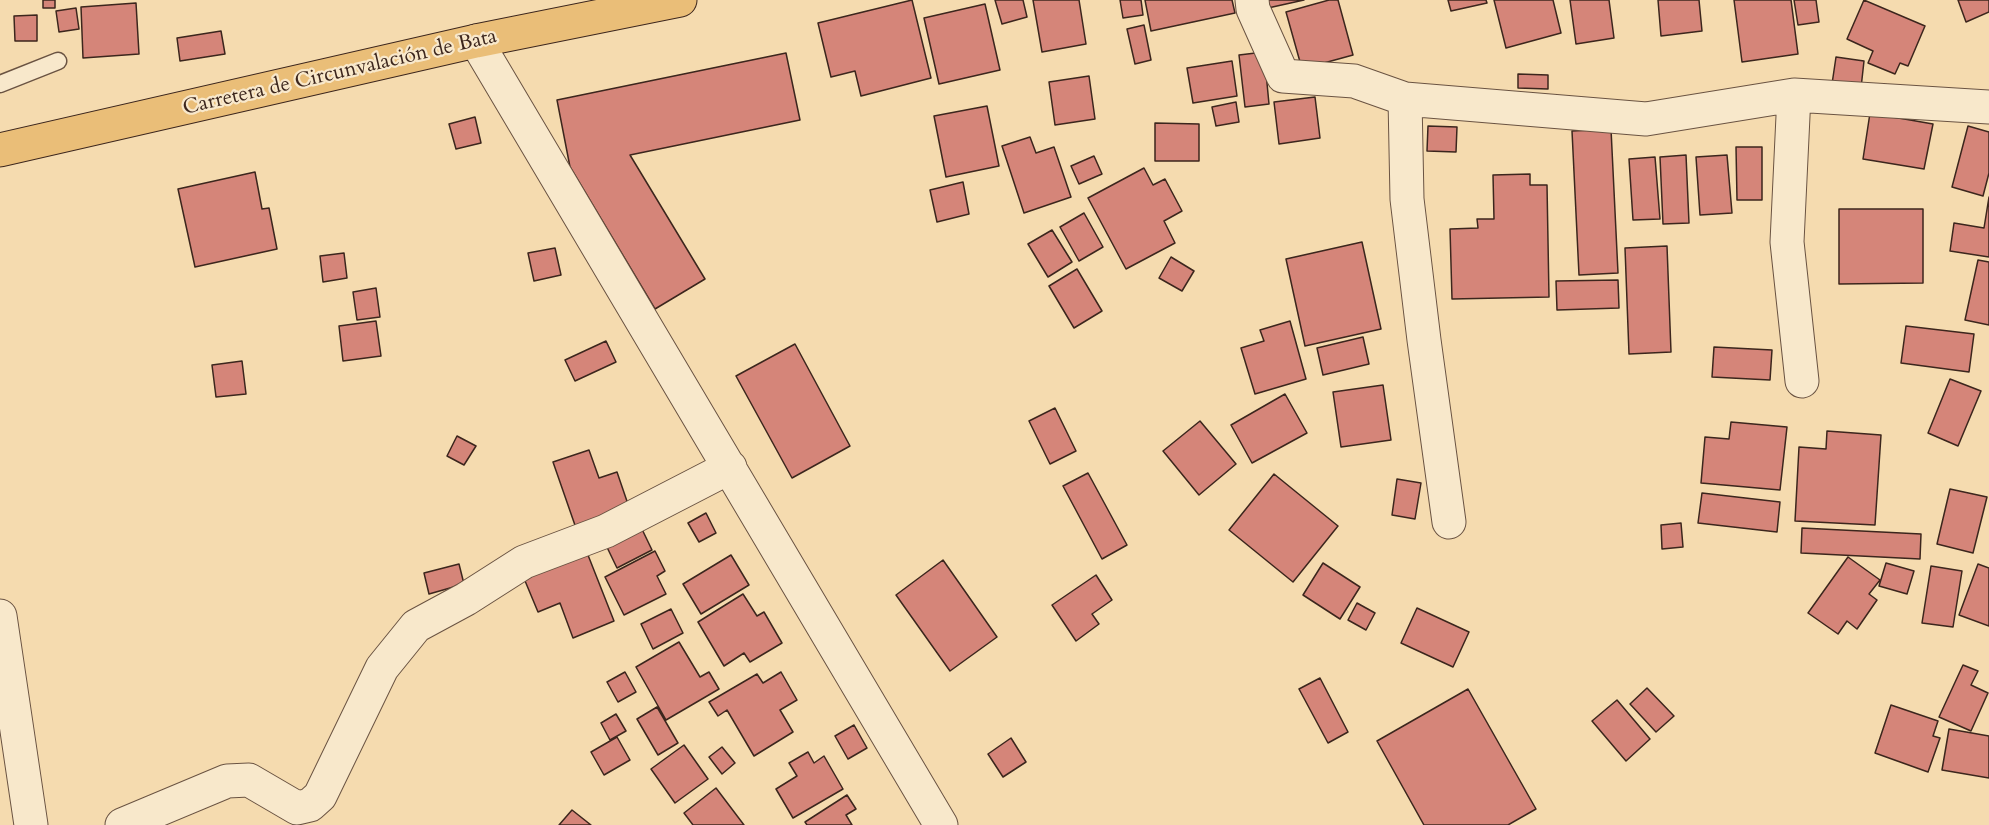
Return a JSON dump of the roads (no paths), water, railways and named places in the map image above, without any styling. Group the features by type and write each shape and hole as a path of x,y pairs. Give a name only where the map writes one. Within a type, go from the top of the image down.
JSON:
{"main road":[{"name":"Carretera de Circunvalación de Bata","path":"0,150 476,41 606,7 681,0"}],"street":[{"path":"1251,0 1283,76 1354,81 1405,99 1646,119 1794,95 1989,107"},
{"path":"476,41 941,825"},
{"path":"1794,95 1787,242 1802,381"},
{"path":"1405,99 1407,199 1449,522"},
{"path":"122,825 227,781 249,780 297,808 310,805 320,795 382,668 416,626 466,599 524,562 606,531 730,467"},
{"path":"0,615 31,825"}],"lane":[{"path":"0,84 58,61"}]}
